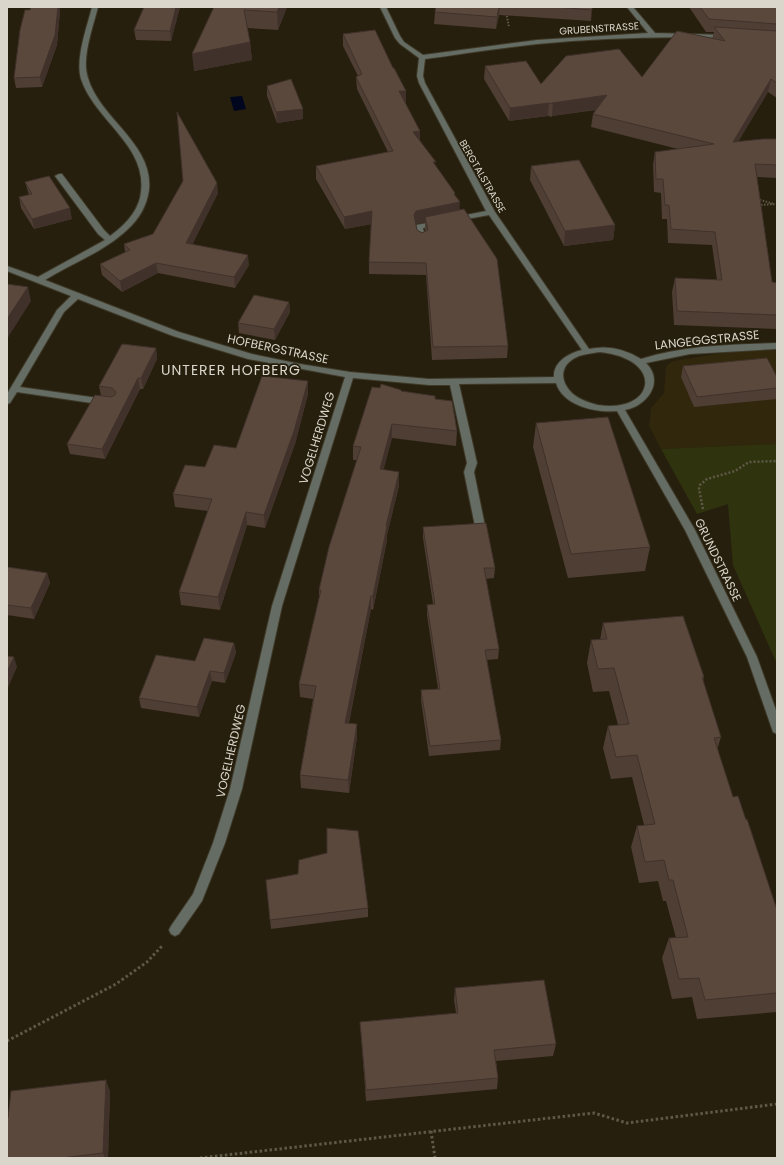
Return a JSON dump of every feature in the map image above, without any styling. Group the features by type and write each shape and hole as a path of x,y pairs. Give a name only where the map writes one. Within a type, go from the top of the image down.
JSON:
{"street":[{"path":"40,280 58,268 110,240 131,222 139,210 147,187 143,164 137,152 95,102 83,78 85,51 95,7"},
{"path":"383,7 397,37 402,43 422,57"},
{"path":"630,7 653,35"},
{"name":"GRUBENSTRASSE","path":"422,57 557,40 653,35 730,37"},
{"name":"BERGTALSTRASSE","path":"422,57 420,76 422,84 491,212 586,350"},
{"path":"59,176 101,232 110,240"},
{"path":"422,242 420,226 491,212"},
{"name":"HOFBERGSTRASSE","path":"7,268 176,334 251,357 350,375 454,383 558,380"},
{"path":"7,401 61,310 77,295"},
{"name":"LANGEGGSTRASSE","path":"640,362 653,357 683,352 777,346"},
{"path":"586,350 614,350 627,354 640,362 647,371 651,380 649,390 643,398 634,405 620,409 607,410 580,404 562,389 558,380 558,370 564,362 573,354 586,350"},
{"name":"VOGELHERDWEG","path":"175,930 198,897 219,843 234,796 277,606 350,375"},
{"path":"454,383 472,463 469,472 480,526"},
{"path":"14,389 113,403"},
{"name":"GRUNDSTRASSE","path":"620,409 690,530 752,657 777,729"}],"path":[{"path":"752,198 774,204"},
{"path":"755,205 777,204"},
{"path":"704,512 699,489 703,481 735,471 749,462 777,461"},
{"path":"7,1041 116,984 147,962 175,930"},
{"path":"200,1158 594,1113 627,1123 777,1104"},
{"path":"431,1131 435,1158"}],"shaded area":[{"path":"777,350 777,444 661,449 649,426 651,408 664,393 666,366 673,361 729,352"}],"green space":[{"path":"777,444 777,664 733,565 728,504 697,514 661,449"}],"water":[{"path":"242,96 246,109 234,111 230,97"}],"building":[{"path":"31,7 58,7 55,35 40,77 14,78 20,30 25,10 30,10"},
{"path":"144,7 176,7 170,31 134,30"},
{"path":"214,7 279,7 277,12 244,10 250,42 192,54"},
{"path":"436,7 499,7 497,17 435,12"},
{"path":"555,7 592,7 592,10"},
{"path":"700,7 777,7 777,24 709,19"},
{"path":"714,27 777,31 777,83 771,79 733,142 777,139 777,165 755,164 772,282 777,283 777,315 677,311 675,278 722,280 715,232 671,229 669,205 665,205 663,179 656,179 655,152 714,144 593,114 607,95 552,103 553,104 549,103 510,108 485,66 526,61 541,84 566,56 619,49 642,77 677,31 725,41"},
{"path":"375,30 406,91 399,91 420,131 413,132 436,162 433,162 460,202 416,211 414,215 417,230 422,233 428,230 425,217 464,209 497,259 508,346 433,347 426,263 369,262 372,211 344,217 316,166 393,151 356,77 362,74 343,34"},
{"path":"291,79 303,109 276,112 267,86"},
{"path":"177,112 217,183 186,243 248,255 234,277 156,263 120,281 100,264 130,250 124,244 153,234 183,181"},
{"path":"579,160 615,225 565,231 531,166"},
{"path":"49,176 70,208 32,219 19,197 32,194 25,182"},
{"path":"7,284 28,287 7,319"},
{"path":"254,295 289,302 274,329 238,323"},
{"path":"122,344 156,348 141,378 138,378 102,449 67,444 95,395 111,397 115,395 116,392 112,388 99,386"},
{"path":"767,358 777,377 777,388 697,397 683,366"},
{"path":"262,376 308,381 294,431 264,515 246,512 218,597 179,592 212,499 173,494 185,465 205,467 214,445 236,448"},
{"path":"381,384 401,391 435,396 435,399 452,401 457,431 392,424 380,469 399,472 386,526 373,596 371,596 345,723 357,724 348,780 300,775 316,686 299,684 321,590 319,590 329,547 361,447 353,446 372,387 380,388"},
{"path":"608,417 650,547 571,554 536,423"},
{"path":"486,523 495,568 484,568 499,649 485,650 501,740 430,746 421,690 440,689 427,605 435,604 423,527"},
{"path":"7,567 47,573 31,608 7,605"},
{"path":"683,616 704,677 702,677 721,737 714,738 733,797 738,796 746,820 747,819 777,910 777,993 705,1000 699,978 679,979 669,938 688,937 673,880 669,880 664,860 645,862 637,826 655,824 637,755 616,757 608,726 629,724 614,668 598,669 591,640 607,639 603,623"},
{"path":"204,638 234,643 224,673 210,671 197,707 139,698 156,655 195,661"},
{"path":"7,656 14,657 7,672"},
{"path":"327,828 358,831 368,908 270,920 266,880 298,874 299,860 327,853"},
{"path":"544,980 556,1044 494,1050 498,1078 366,1090 360,1022 458,1013 455,988"},
{"path":"106,1080 103,1153 61,1158 7,1158 7,1118 11,1091"}],"district":[{"name":"UNTERER HOFBERG","path":"231,370"}]}
